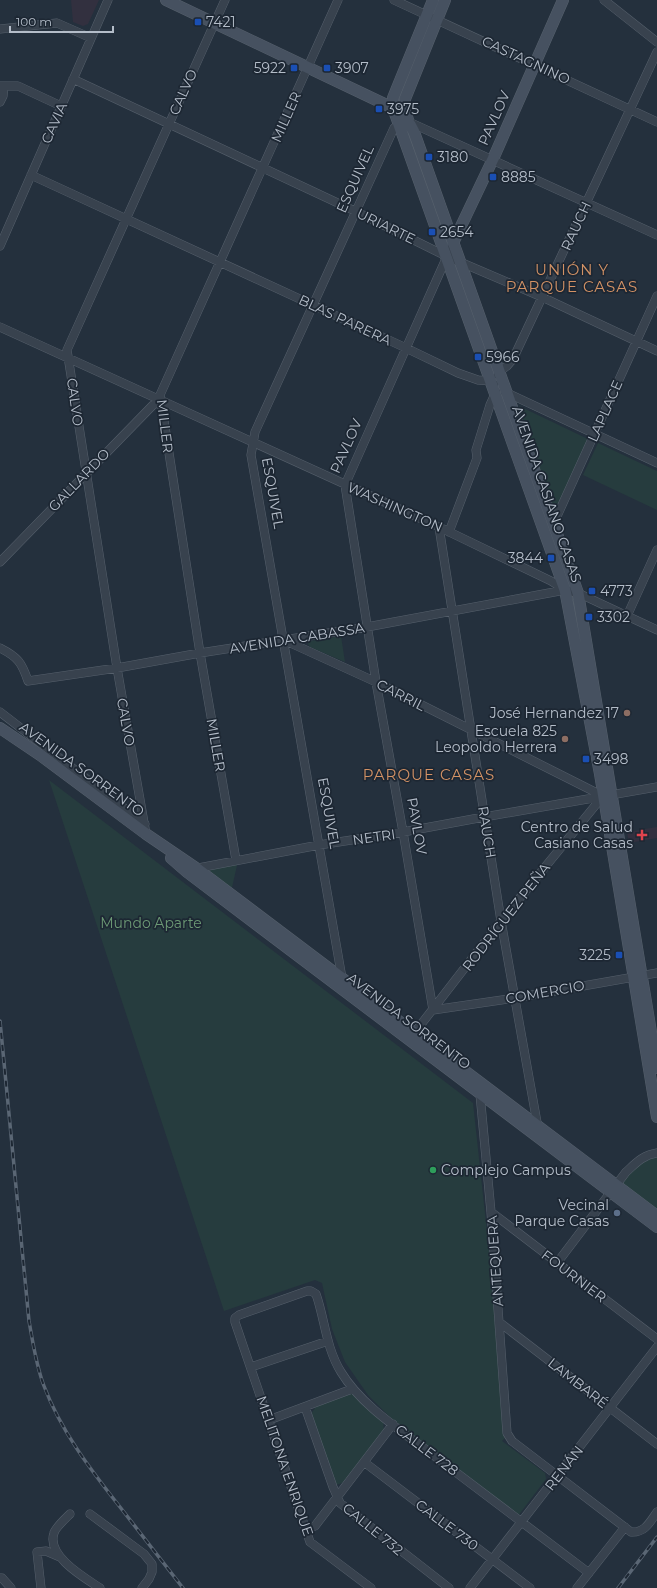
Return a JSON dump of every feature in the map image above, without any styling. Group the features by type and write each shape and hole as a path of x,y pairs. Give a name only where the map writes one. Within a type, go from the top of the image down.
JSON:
{"main road":[{"path":"166,0 393,108 397,88 432,17 444,0"},
{"path":"404,123 405,99 432,17 433,0"},
{"name":"PAVLOV","path":"453,243 493,159 563,0"},
{"name":"AVENIDA CASIANO CASAS","path":"393,108 419,144 499,372 497,389 565,590 608,795"},
{"name":"AVENIDA CASIANO CASAS","path":"404,123 446,256 497,389 553,525 578,593 608,795 638,976 657,1117"},
{"name":"AVENIDA SORRENTO","path":"0,728 145,829 191,870 613,1189 657,1227"},
{"name":"AVENIDA CASIANO CASAS","path":"638,976 657,1068"},
{"name":"AVENIDA SORRENTO","path":"613,1189 657,1216"}],"street":[{"name":"CAVIA","path":"0,246 108,0"},
{"name":"CALVO","path":"145,829 85,473 67,350 225,0"},
{"name":"MILLER","path":"236,860 200,653 160,395 338,0"},
{"name":"CASTAGNINO","path":"394,0 535,64 657,122"},
{"path":"604,0 657,42"},
{"path":"0,29 57,23 91,38"},
{"name":"RAUCH","path":"499,372 513,359 657,52"},
{"name":"URIARTE","path":"73,79 168,125 357,212 446,256 459,260 542,297 657,351"},
{"path":"0,102 3,96 2,86 18,86 61,106"},
{"path":"404,123 493,159 657,235"},
{"name":"ESQUIVEL","path":"340,982 319,845 251,455 255,432 357,212 394,128 404,123"},
{"name":"BLAS PARERA","path":"31,176 657,463"},
{"name":"PAVLOV","path":"433,1010 376,682 345,485 453,243"},
{"name":"LAPLACE","path":"553,525 657,296"},
{"name":"WASHINGTON","path":"0,327 439,527 552,581 565,590 578,593 657,630"},
{"path":"449,532 477,458 476,450 490,405 497,389"},
{"name":"GALLARDO","path":"0,562 85,473 153,405 161,401"},
{"name":"RAUCH","path":"439,527 501,922 515,998 536,1131"},
{"path":"627,616 657,550"},
{"name":"AVENIDA CABASSA","path":"0,648 12,655 23,666 28,681 367,627 565,590"},
{"name":"CARRIL","path":"284,640 376,682 472,731 608,795"},
{"path":"0,712 145,829"},
{"name":"NETRI","path":"191,870 319,845 403,832 484,816 657,787"},
{"name":"RODRÍGUEZ PEÑA","path":"411,1036 501,922 608,795"},
{"name":"COMERCIO","path":"433,1010 515,998 657,973"},
{"name":"ANTEQUERA","path":"482,1090 507,1433 509,1438 558,1476"},
{"path":"557,1263 626,1172 639,1160 649,1154 657,1153"},
{"name":"FOURNIER","path":"491,1212 657,1339"},
{"name":"MELITONA ENRIQUE","path":"314,1292 307,1291 239,1315 235,1318 235,1322 310,1542 371,1588"},
{"name":"CALLE 728","path":"314,1292 317,1298 328,1341 340,1371 352,1389 393,1424 589,1573"},
{"name":"LAMBARÉ","path":"499,1322 657,1444"},
{"path":"251,1367 328,1341"},
{"name":"RENÁN","path":"470,1588 657,1347"},
{"path":"269,1420 352,1389"},
{"name":"CALLE 732","path":"305,1407 337,1498 345,1508 449,1588"},
{"path":"306,1530 315,1526 393,1424"},
{"name":"CALLE 730","path":"364,1462 530,1588"},
{"path":"558,1476 631,1532 638,1532 644,1529 657,1512"},
{"path":"60,1558 54,1546 54,1533 70,1514"},
{"path":"90,1514 144,1554 152,1564 152,1572 142,1588"},
{"path":"578,1588 625,1527"},
{"path":"42,1588 37,1552 46,1551 60,1558 100,1588"},
{"path":"0,1578 2,1578 11,1588"}],"shaded area":[{"path":"71,0 99,0 88,24 83,26 73,22"},
{"name":"Centro de Salud Casiano Casas","path":"657,827 657,838 629,843 627,832"}],"green space":[{"path":"519,406 590,440 554,516"},
{"path":"598,443 657,471 657,510 583,475"},
{"path":"341,636 345,662 310,647 308,644 310,641"},
{"name":"Mundo Aparte","path":"49,780 473,1103 496,1315 505,1438 502,1441 545,1473 546,1479 518,1516 392,1419 368,1395 345,1362 332,1329 322,1283 315,1280 224,1311"},
{"path":"238,861 231,892 210,872 211,869"},
{"path":"657,1153 657,1216 616,1185 626,1172"},
{"path":"353,1394 383,1421 384,1431 346,1479 342,1483 336,1485 311,1414 317,1405"}],"railway":[{"path":"0,1021 29,1321 41,1378 59,1419 77,1449 183,1588"},
{"path":"618,1588 657,1537"}],"place":[{"name":"7421","path":"198,22"},
{"name":"5922","path":"294,68"},
{"name":"3907","path":"327,68"},
{"name":"3975","path":"379,109"},
{"name":"3180","path":"429,157"},
{"name":"8885","path":"493,177"},
{"name":"2654","path":"432,232"},
{"name":"5966","path":"478,357"},
{"name":"3844","path":"551,558"},
{"name":"4773","path":"592,591"},
{"name":"3302","path":"589,617"},
{"name":"José Hernandez 17","path":"627,713"},
{"name":"Escuela 825 Leopoldo Herrera","path":"565,739"},
{"name":"3498","path":"586,759"},
{"name":"Centro de Salud Casiano Casas","path":"642,835"},
{"name":"3225","path":"619,955"},
{"name":"Complejo Campus","path":"433,1170"},
{"name":"Vecinal Parque Casas","path":"617,1213"}],"district":[{"name":"UNIÓN Y PARQUE CASAS","path":"572,278"},
{"name":"PARQUE CASAS","path":"429,775"}]}
